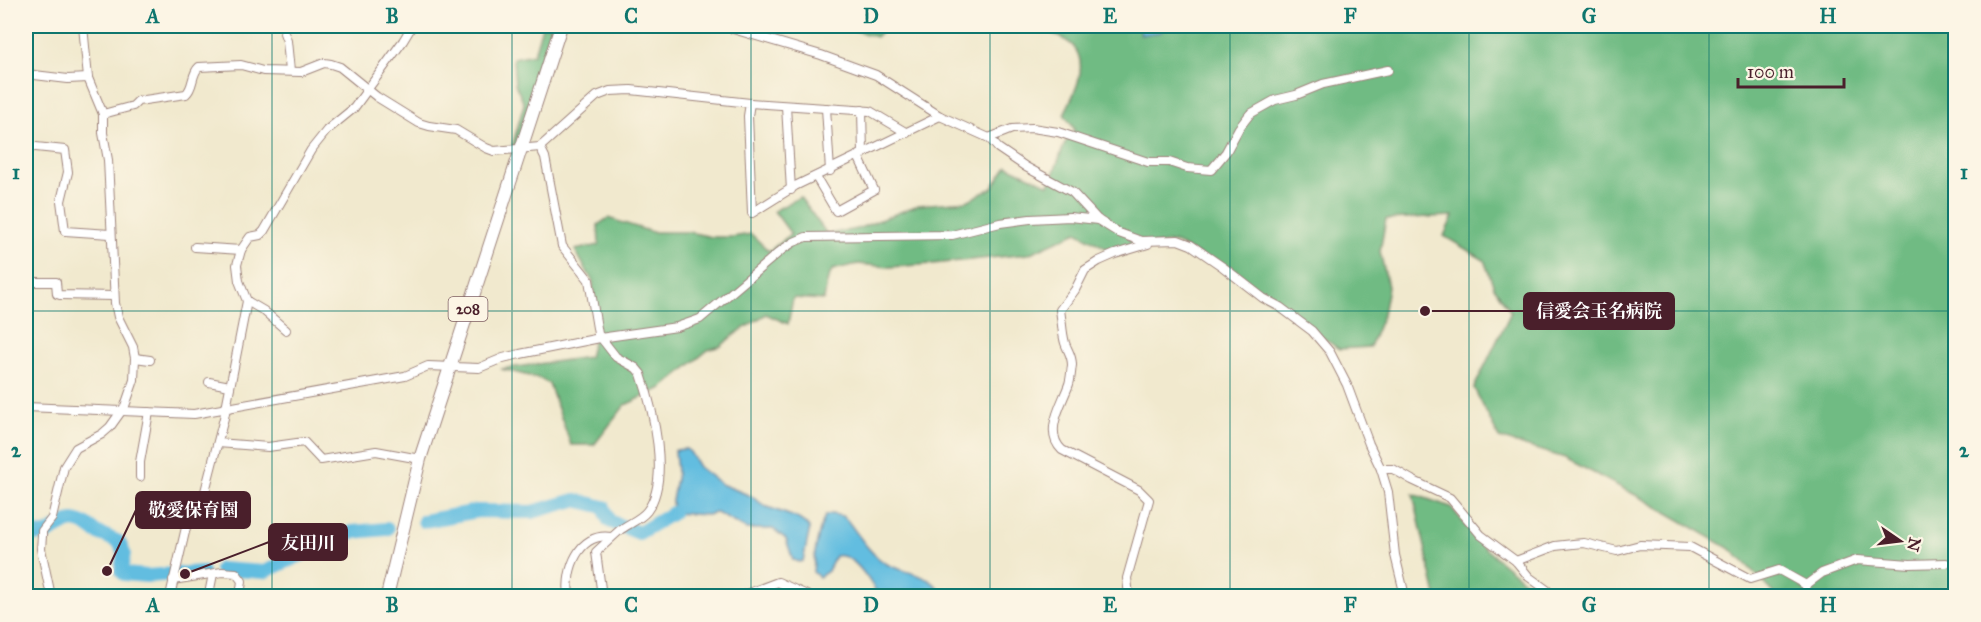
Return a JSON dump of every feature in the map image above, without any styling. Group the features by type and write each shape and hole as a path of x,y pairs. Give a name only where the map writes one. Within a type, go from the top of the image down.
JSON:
{"highway":[{"name":"208","path":"387,597 420,459 561,26"}],"street":[{"path":"51,597 41,549 42,534 52,518 61,477 70,455 76,448 102,434 122,411 134,380 133,347 118,317 114,296 110,234 110,181 103,114 88,78 83,26"},
{"path":"170,597 188,519 191,514 200,509 202,503 230,386 247,302 239,280 237,265 241,250 250,237 260,235 264,231 311,150 327,130 354,108 412,26"},
{"path":"723,26 876,75 940,116 988,138 1017,161 1072,192 1098,220 1119,233 1141,241 1178,240 1191,245 1312,331 1330,352 1347,385 1368,444 1381,469 1388,492 1395,555 1405,597"},
{"path":"284,33 290,72"},
{"path":"103,114 133,106 138,101 186,94 190,91 195,70 200,67 241,65 263,70 301,72 324,63 340,67 368,90 419,123 456,130 494,151 540,147 597,96 631,90 750,103 870,111 907,133"},
{"path":"988,138 1012,129 1032,128 1058,132 1148,162 1169,162 1187,168 1211,170 1226,152 1239,128 1250,114 1275,100 1296,95 1323,84 1388,70"},
{"path":"26,74 68,79 88,78"},
{"path":"750,103 748,116 752,213 795,186 940,116"},
{"path":"786,106 790,190"},
{"path":"825,108 830,171"},
{"path":"816,177 836,212 874,190 860,155 862,110"},
{"path":"26,146 65,150 68,172 61,201 65,231 110,234"},
{"path":"540,147 545,157 562,246 589,280 600,338 616,357 639,370 644,381 660,453 660,472 647,512 611,537 596,552 602,597"},
{"path":"26,407 194,414 405,376 428,366 479,368 503,358 600,338 677,327 700,319 783,249 806,237 951,235 1000,223 1030,219 1098,220"},
{"path":"1129,597 1127,578 1149,500 1139,490 1062,450 1056,444 1054,428 1060,403 1069,383 1072,363 1071,353 1065,345 1060,310 1075,290 1085,270 1115,254 1167,240"},
{"path":"195,247 241,250"},
{"path":"26,282 56,282 57,294 60,296 114,296"},
{"path":"247,302 251,302 264,311 286,330"},
{"path":"135,357 150,360"},
{"path":"208,382 230,386"},
{"path":"140,477 140,462 149,412"},
{"path":"218,443 268,447 304,442 321,460 376,451 420,459"},
{"path":"1381,469 1393,469 1450,498 1481,535 1516,561 1529,577 1546,590 1551,597"},
{"path":"569,597 568,587 572,562 577,552 602,536 611,537"},
{"path":"1516,561 1555,546 1584,543 1617,552 1640,545 1690,547 1750,579 1779,570 1806,585"},
{"path":"1806,585 1822,573 1857,560 1901,564 1946,563"},
{"path":"174,575 236,573 242,581 252,585"},
{"path":"209,594 213,574"},
{"path":"240,597 242,581"},
{"path":"741,597 778,582 809,597"},
{"path":"1806,585 1807,597"}],"green space":[{"path":"542,26 553,26 518,146 512,147 524,104 515,84 513,58 534,54"},
{"path":"841,26 887,26 876,37"},
{"path":"1042,26 1955,26 1955,596 1777,596 1732,550 1647,501 1565,458 1499,438 1474,388 1511,312 1494,287 1484,260 1444,236 1453,216 1386,219 1380,251 1388,287 1383,314 1370,347 1339,349 1223,267 1174,242 1111,251 1077,232 1028,254 889,267 858,264 832,270 824,300 793,298 788,324 766,314 721,346 708,350 662,388 625,405 594,445 571,445 549,384 541,379 501,369 589,357 595,332 593,282 575,250 599,245 598,225 608,218 652,232 689,232 712,237 751,234 769,251 791,234 774,211 800,197 827,234 857,229 918,205 967,201 992,188 1007,166 1049,185 1065,143 1075,130 1064,114 1079,80 1080,62 1078,54 1070,43"},
{"path":"1413,494 1451,507 1481,545 1524,581 1536,596 1436,596"}],"water":[{"path":"1139,26 1166,26 1161,32 1141,35"},
{"path":"686,449 699,467 721,484 751,496 765,506 797,518 806,524 809,533 803,561 793,560 786,539 773,529 746,529 717,513 708,515 673,513 672,501 677,473 675,450"},
{"path":"831,514 842,516 847,520 864,543 885,563 930,580 939,590 929,595 879,596 861,569 842,556 835,556 828,571 819,577 813,572 814,558 825,516"}],"waterway":[{"path":"424,521 478,511 532,512 575,500 604,507 609,521 639,533 673,513"},
{"path":"26,535 46,534 74,521 85,524 96,532 119,542 124,553 121,571 124,574 147,576 202,572"},
{"path":"221,569 264,572 352,532 387,529"}],"place":[{"name":"信愛会玉名病院","path":"1425,311"},
{"name":"敬愛保育園","path":"107,571"},
{"name":"友田川","path":"185,574"}]}
